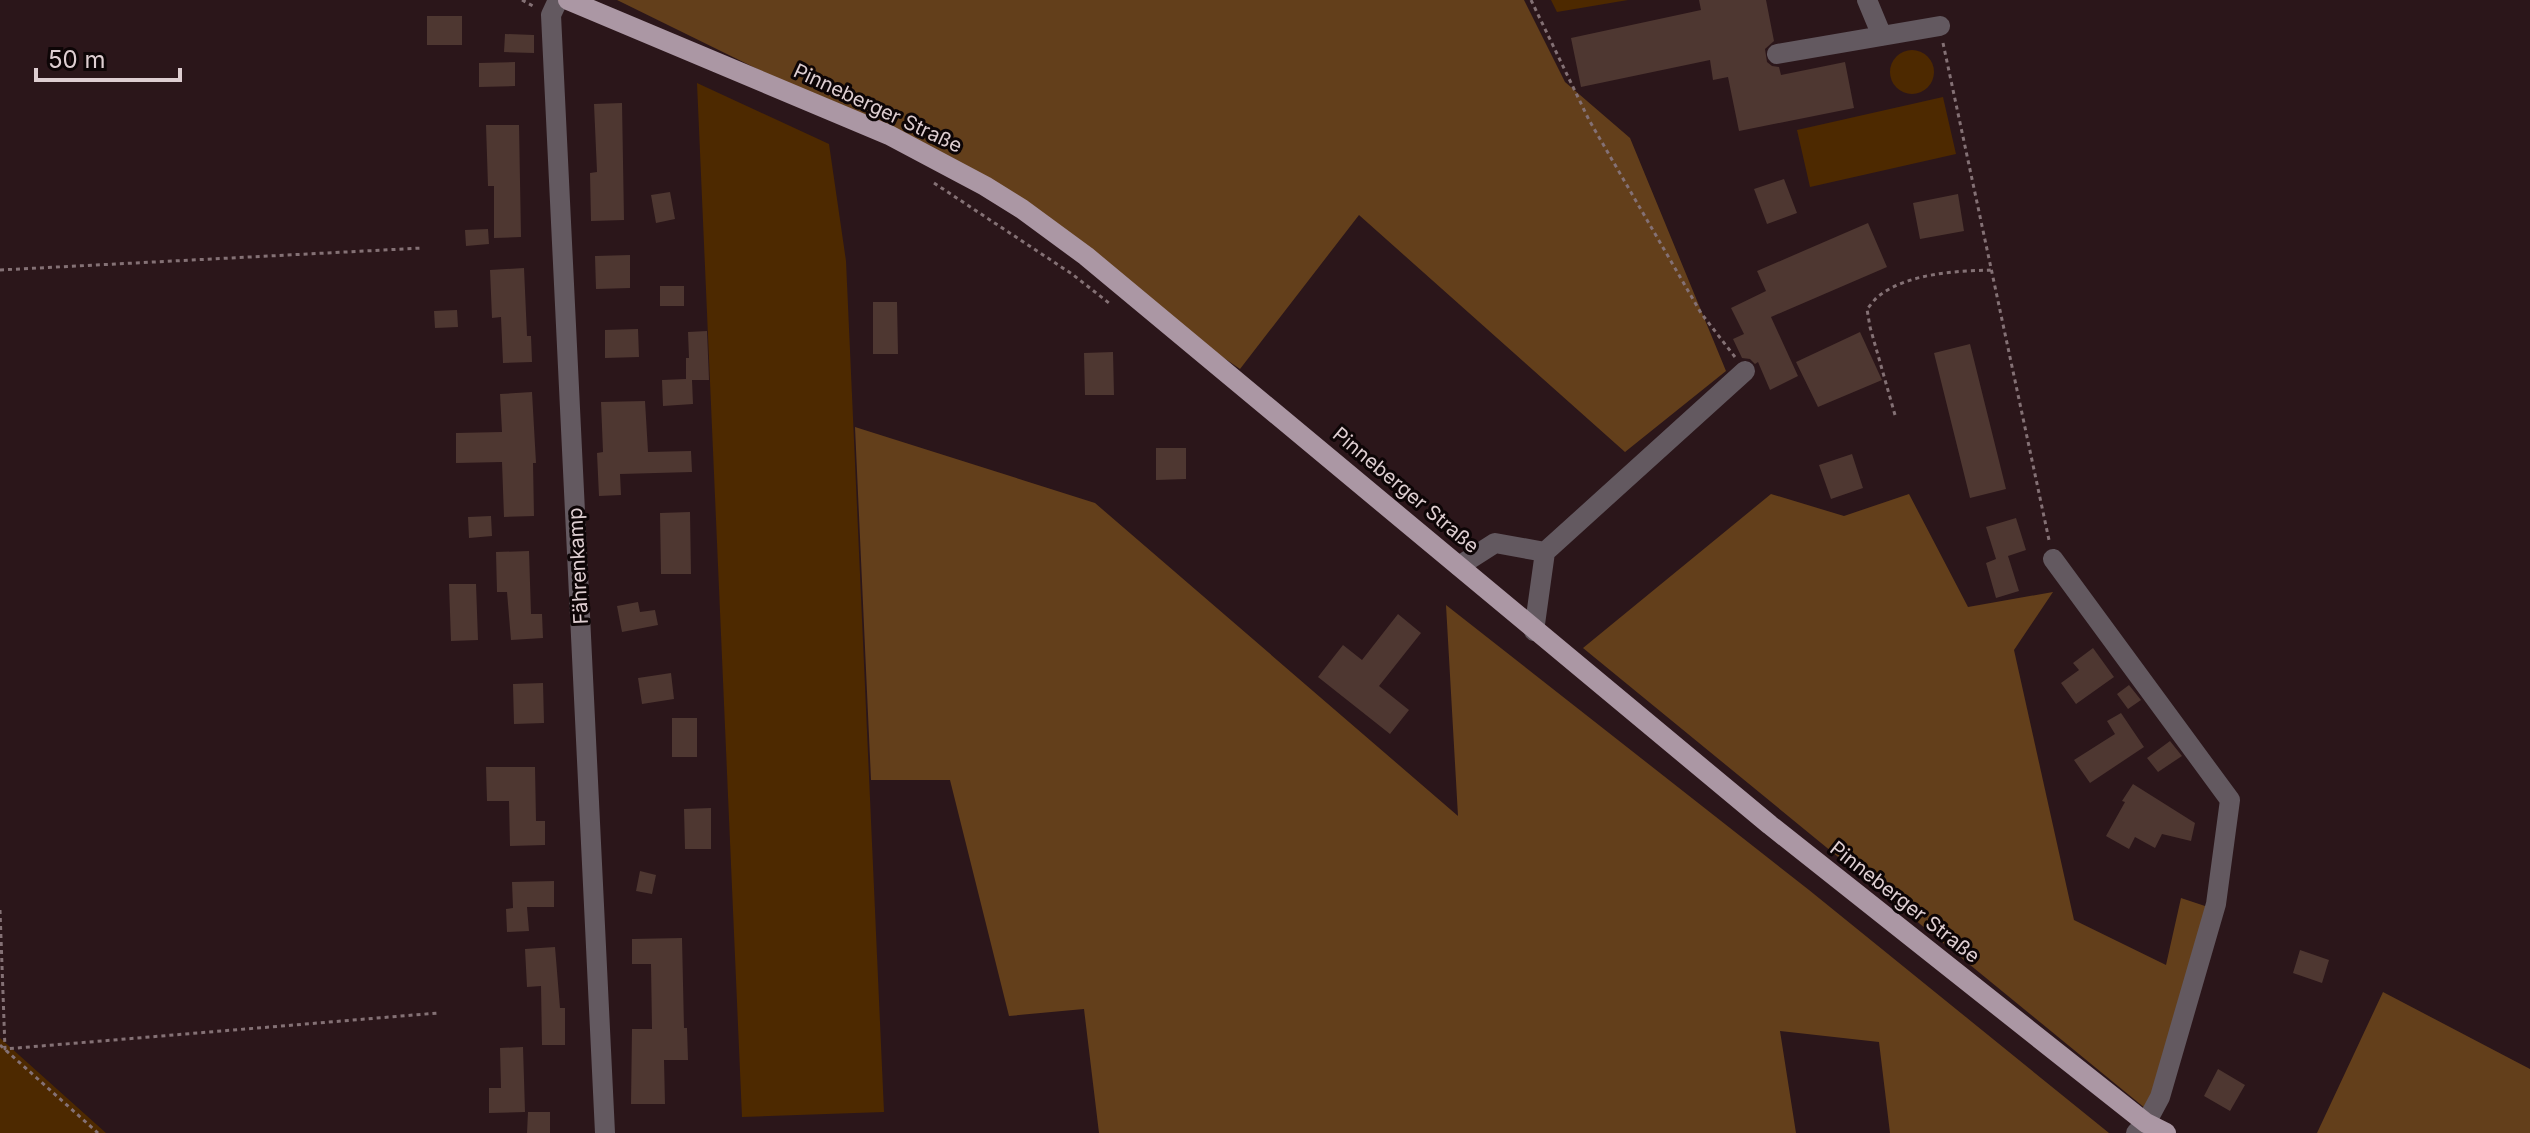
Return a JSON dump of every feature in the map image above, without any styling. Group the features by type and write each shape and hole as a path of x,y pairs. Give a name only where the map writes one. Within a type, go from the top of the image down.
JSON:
{"main road":[{"name":"Pinneberger Straße","path":"568,0 889,135 939,160 1022,209 1098,265 1534,631 2141,1128 2166,1133"}],"street":[{"path":"1867,0 1894,40"},
{"name":"Fährenkamp","path":"554,7 605,1133"},
{"path":"1777,54 1894,40 1940,26"},
{"path":"1534,631 1545,552 1745,371"},
{"path":"1459,566 1495,543 1545,552"},
{"path":"2053,559 2230,800 2216,904 2160,1097 2141,1128"}],"path":[{"path":"522,0 554,7"},
{"path":"1531,0 1589,120 1701,313 1745,371"},
{"path":"1940,26 2053,559"},
{"path":"935,183 1072,274 1120,311"},
{"path":"0,270 422,248"},
{"path":"1895,415 1867,309 1879,295 1910,281 1934,274 1992,270"},
{"path":"0,910 5,1049"},
{"path":"5,1049 438,1013"},
{"path":"0,1045 98,1133"}],"shaded area":[{"path":"617,0 1524,0 1565,82 1630,138 1726,371 1625,452 1359,215 1240,369 922,150"},
{"path":"1551,0 1628,0 1557,12"},
{"path":"1912,50 1927,57 1934,72 1927,87 1912,94 1897,87 1890,72 1897,57"},
{"path":"697,83 829,144 846,261 884,1112 742,1117"},
{"path":"1943,97 1956,154 1810,187 1797,130"},
{"path":"855,427 1095,503 1458,816 1446,605 1809,890 2109,1133 1890,1133 1879,1042 1780,1031 1796,1133 1099,1133 1084,1009 1009,1016 950,780 871,780"},
{"path":"1771,494 1844,516 1909,494 1968,607 2053,592 2014,650 2074,920 2166,965 2181,898 2208,907 2151,1113 1583,648"},
{"path":"2383,992 2530,1069 2530,1133 2317,1133"},
{"path":"0,1038 106,1133 0,1133"}],"building":[{"path":"1699,0 1766,0 1774,41 1765,49 1767,62 1779,67 1781,75 1845,62 1854,108 1739,131 1728,77 1713,80 1710,60 1581,87 1571,38 1701,10"},
{"path":"427,16 462,16 462,45 427,45"},
{"path":"505,34 534,35 534,53 504,52"},
{"path":"515,62 515,86 479,87 479,63"},
{"path":"622,103 624,220 591,221 590,173 597,172 594,104"},
{"path":"486,125 519,125 521,237 494,238 494,186 488,186"},
{"path":"1784,179 1797,213 1767,224 1754,189"},
{"path":"670,192 675,219 656,223 651,195"},
{"path":"1958,194 1964,231 1920,239 1913,203"},
{"path":"1868,223 1887,267 1771,317 1798,376 1770,390 1758,362 1755,364 1750,359 1742,358 1733,339 1744,334 1731,308 1766,291 1757,271"},
{"path":"488,229 489,244 466,246 465,230"},
{"path":"630,255 630,288 596,289 595,256"},
{"path":"524,268 527,336 531,336 532,362 503,363 501,317 492,318 490,270"},
{"path":"660,286 684,286 684,306 660,306"},
{"path":"873,302 897,302 898,354 873,354"},
{"path":"457,310 458,327 435,328 434,311"},
{"path":"638,329 639,357 605,358 605,330"},
{"path":"707,331 709,380 692,380 693,404 663,406 662,380 686,379 688,332"},
{"path":"1860,332 1882,380 1818,407 1796,362"},
{"path":"1970,344 2006,489 1970,498 1934,353"},
{"path":"1113,352 1114,395 1085,395 1084,353"},
{"path":"532,392 536,463 533,463 534,516 504,517 502,462 456,463 456,433 502,432 500,394"},
{"path":"645,401 648,452 691,451 692,472 620,474 621,495 599,496 597,453 603,452 601,402"},
{"path":"1156,448 1186,448 1186,479 1156,480"},
{"path":"1852,454 1863,488 1831,499 1819,465"},
{"path":"690,512 691,574 661,574 660,513"},
{"path":"491,516 492,536 469,538 468,517"},
{"path":"2016,518 2026,550 2008,556 2019,591 1996,598 1986,563 1996,559 1986,527"},
{"path":"529,551 531,614 542,614 543,638 511,640 507,592 497,592 496,552"},
{"path":"449,584 476,584 478,640 451,641"},
{"path":"638,602 640,612 655,610 658,625 622,632 617,606"},
{"path":"1398,614 1421,633 1379,686 1409,710 1390,734 1318,677 1343,645 1362,660"},
{"path":"2093,648 2114,677 2076,704 2061,683 2079,670 2073,663"},
{"path":"671,673 674,699 642,704 638,678"},
{"path":"543,683 544,723 514,724 513,684"},
{"path":"2129,685 2141,700 2128,709 2117,694"},
{"path":"2121,713 2144,747 2090,783 2074,760 2115,734 2107,721"},
{"path":"672,718 697,718 697,757 672,757"},
{"path":"2170,741 2182,756 2158,772 2147,758"},
{"path":"486,767 535,767 536,821 545,821 545,845 510,846 509,801 487,801"},
{"path":"2133,784 2195,823 2191,841 2162,834 2155,848 2135,837 2129,849 2106,836"},
{"path":"711,808 711,849 685,849 684,809"},
{"path":"640,871 656,875 652,894 636,891"},
{"path":"554,881 554,907 527,907 529,931 507,932 506,909 513,908 512,882"},
{"path":"682,938 684,1028 687,1028 688,1060 664,1060 665,1104 631,1104 632,1029 652,1029 651,964 632,964 632,939"},
{"path":"555,947 560,1008 565,1008 565,1045 542,1045 541,986 527,987 525,949"},
{"path":"2300,950 2329,960 2322,983 2293,973"},
{"path":"523,1047 525,1112 489,1113 489,1088 501,1088 500,1048"},
{"path":"2218,1069 2245,1085 2230,1111 2204,1096"},
{"path":"528,1112 550,1112 550,1133 527,1133"}]}
